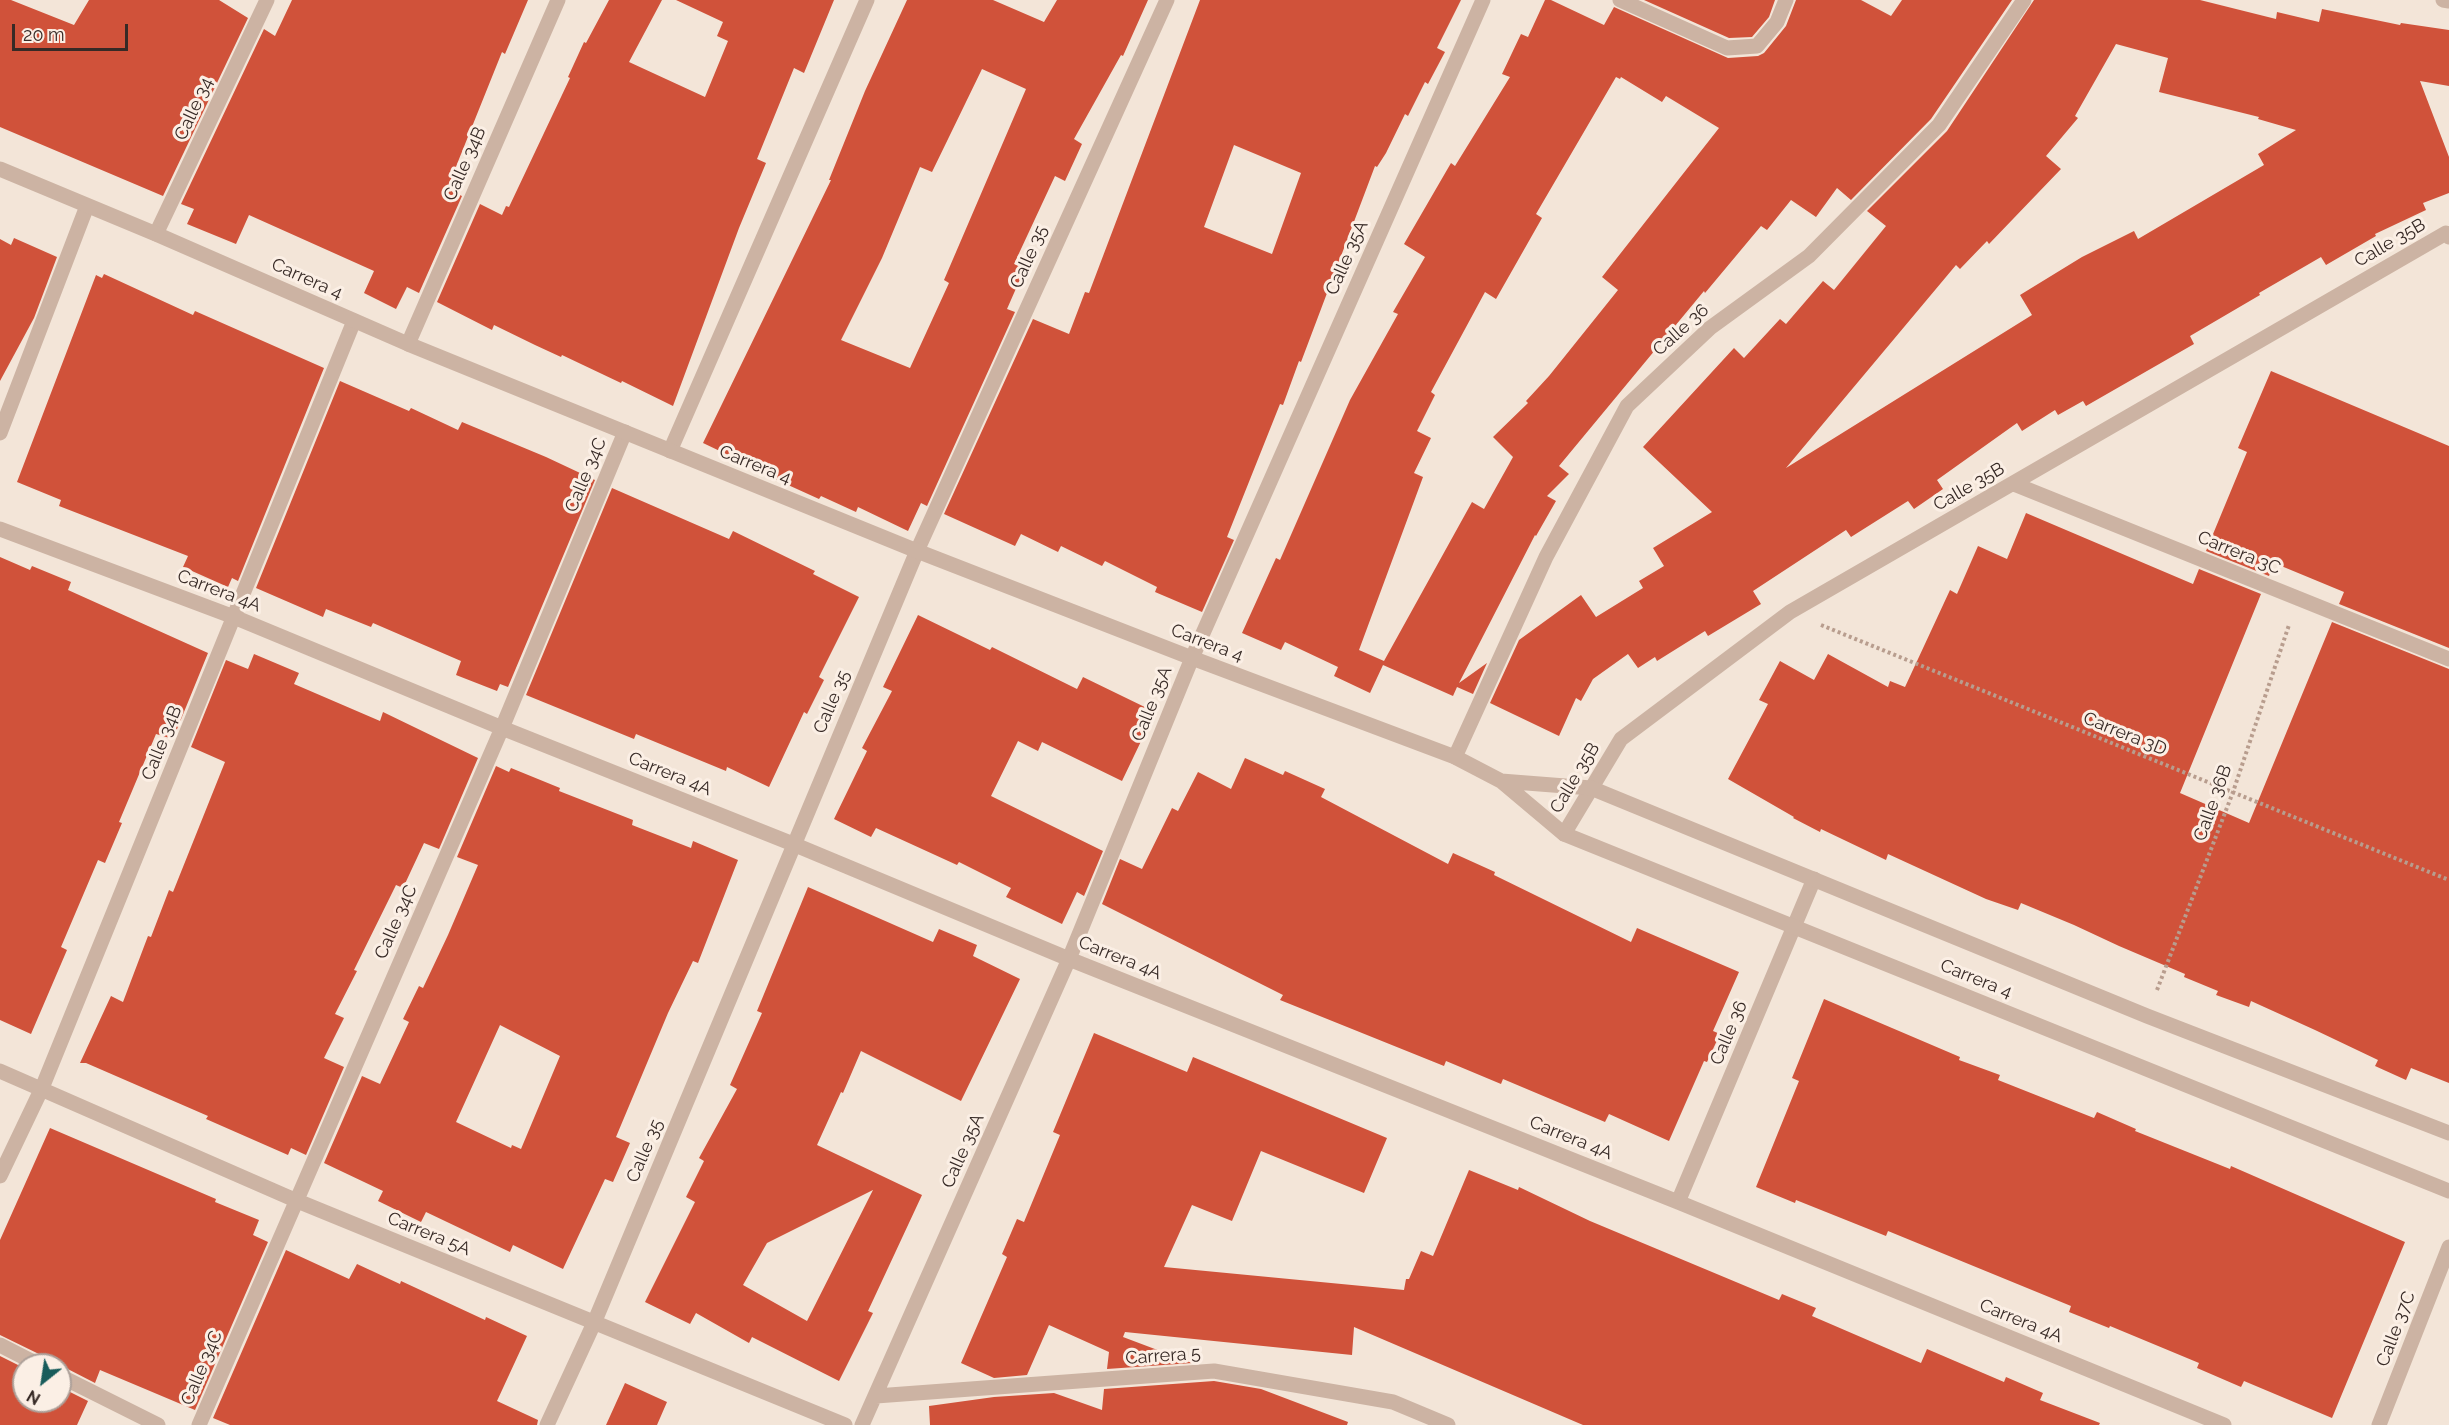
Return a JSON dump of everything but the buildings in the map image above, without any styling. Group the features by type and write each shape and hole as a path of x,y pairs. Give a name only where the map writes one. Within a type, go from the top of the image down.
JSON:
{"street":[{"name":"Calle 34","path":"156,234 267,0"},
{"name":"Calle 34B","path":"408,344 558,0"},
{"path":"670,452 867,0"},
{"name":"Calle 35","path":"547,1425 594,1323 917,551 1167,0"},
{"name":"Calle 35A","path":"862,1425 1069,959 1192,658 1483,0"},
{"path":"1620,0 1727,48 1757,46 1777,22 1786,0"},
{"name":"Calle 36","path":"1455,757 1546,557 1627,406 1710,328 1809,256 1939,125 2024,0"},
{"path":"2443,0 2449,1"},
{"name":"Carrera 4","path":"0,169 408,344 670,452 1192,658 1455,757 1502,781 1564,834 2449,1191"},
{"path":"0,433 87,206"},
{"name":"Calle 35B","path":"1564,834 1621,739 1790,612 2447,235"},
{"name":"Calle 34B","path":"0,1176 42,1088 354,321"},
{"name":"Calle 34C","path":"199,1425 502,729 624,432"},
{"name":"Carrera 3C","path":"2014,484 2449,659"},
{"name":"Carrera 4A","path":"0,529 234,617 502,729 793,844 1069,959 1678,1202 2224,1425"},
{"name":"Carrera 4","path":"1502,781 1591,788 2147,1016 2449,1133"},
{"name":"Calle 36","path":"1678,1202 1815,879"},
{"name":"Carrera 5A","path":"0,1071 295,1200 846,1425"},
{"name":"Calle 37C","path":"2379,1425 2449,1247"},
{"path":"0,1345 16,1353"},
{"name":"Carrera 5","path":"876,1396 1214,1371 1393,1402 1448,1425"},
{"path":"72,1382 158,1425"}],"path":[{"name":"Calle 36B","path":"2147,1016 2233,792 2298,598"},
{"name":"Carrera 3D","path":"1790,612 2449,880"}]}
